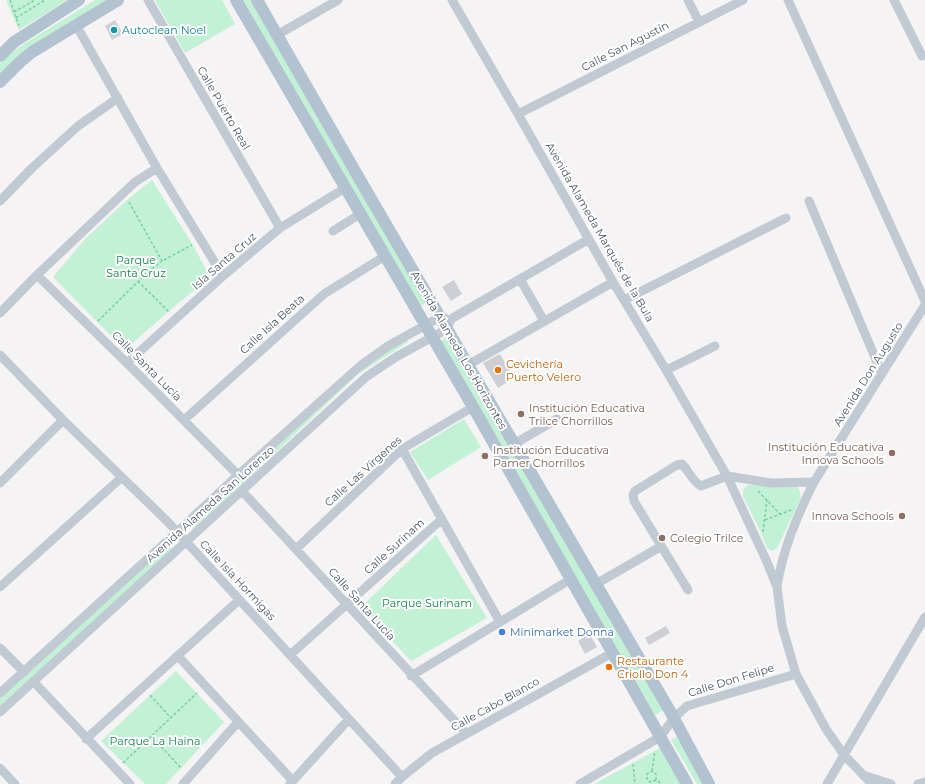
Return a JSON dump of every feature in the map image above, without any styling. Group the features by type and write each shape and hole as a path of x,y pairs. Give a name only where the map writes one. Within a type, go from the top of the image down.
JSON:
{"main road":[{"path":"0,56 14,42 79,0"},
{"path":"0,82 32,52 118,0"},
{"name":"Avenida Alameda Los Horizontes","path":"236,0 473,407 571,579 612,653 656,739 687,784"},
{"name":"Avenida Alameda Los Horizontes","path":"257,0 446,322 468,365 674,718 709,784"}],"street":[{"name":"Calle Puerto Real","path":"148,0 280,228"},
{"path":"277,35 338,0"},
{"name":"Avenida Alameda Marqués de la Bula","path":"452,0 613,282 727,476 777,587 782,626 796,674 826,729 844,754 872,784"},
{"path":"688,0 699,22"},
{"name":"Calle San Agustín","path":"518,114 742,0"},
{"path":"788,0 925,301"},
{"path":"894,0 922,56"},
{"path":"76,25 157,168 223,276"},
{"path":"0,201 32,168 78,126 118,98"},
{"path":"0,313 37,275 134,182 157,168"},
{"name":"Isla Santa Cruz","path":"127,363 223,276 280,228 345,188"},
{"path":"809,201 882,374"},
{"path":"333,231 360,214"},
{"path":"624,300 786,218"},
{"path":"446,322 589,239"},
{"name":"Calle Isla Beata","path":"184,420 324,294 385,256"},
{"name":"Calle Santa Lucía","path":"37,275 238,475"},
{"path":"520,279 544,321"},
{"path":"468,365 613,282"},
{"name":"Avenida Don Augusto","path":"777,587 780,564 786,546 814,482 925,305"},
{"name":"Avenida Alameda San Lorenzo","path":"0,693 238,475 360,366 388,346 425,325 446,322"},
{"name":"Avenida Alameda San Lorenzo","path":"0,712 366,377 396,357 432,337 446,322"},
{"path":"666,370 715,346"},
{"name":"Calle Isla Hormigas","path":"0,355 63,420 177,532 402,777"},
{"name":"Calle Las Vírgenes","path":"296,550 402,450 473,407"},
{"path":"2,478 63,420"},
{"path":"514,444 557,420"},
{"path":"402,450 500,622"},
{"path":"688,590 660,547 634,502 633,495 635,491 677,465 682,464 696,483 701,486 727,476 780,483 814,482"},
{"path":"0,587 122,477"},
{"name":"Calle Santa Lucía","path":"242,491 411,676 466,733"},
{"name":"Calle Surinam","path":"290,656 442,519"},
{"path":"596,584 660,547"},
{"path":"411,676 571,579"},
{"path":"86,739 239,600"},
{"path":"827,784 925,618"},
{"path":"0,648 24,672"},
{"name":"Calle Cabo Blanco","path":"395,784 432,753 612,653"},
{"path":"178,656 291,783 349,719"},
{"name":"Calle Don Felipe","path":"580,784 656,739 674,718 687,706 796,674"},
{"path":"33,681 130,784"},
{"path":"183,784 238,722"},
{"path":"0,768 15,784"},
{"name":"Avenida Alameda Marqués de la Bula","path":"862,774 891,784"},
{"path":"918,784 925,782"}],"path":[{"path":"10,0 20,27"},
{"path":"14,12 34,0"},
{"path":"16,18 45,0"},
{"path":"128,200 162,261"},
{"path":"92,329 97,322 138,281 162,261 201,240"},
{"path":"138,281 176,319"},
{"path":"757,481 754,486 780,514"},
{"path":"760,527 763,534 767,500"},
{"path":"765,520 793,510 789,517"},
{"path":"123,763 197,693"},
{"path":"150,695 171,717"},
{"path":"151,736 181,768"},
{"path":"650,782 647,780 647,774 652,771 656,739"},
{"path":"632,764 635,784"},
{"path":"652,771 656,774 656,780"},
{"path":"645,784 656,780"},
{"path":"656,780 662,784"}],"green space":[{"path":"6,0 68,0 19,30"},
{"path":"95,0 117,0 0,77 0,63 19,47"},
{"path":"155,0 222,0 235,24 185,53"},
{"path":"240,0 251,0 427,302 419,307"},
{"name":"Parque Santa Cruz","path":"152,180 193,245 210,277 125,350 53,277 85,239 127,200"},
{"path":"447,337 664,710 655,715 439,342"},
{"path":"406,338 408,342 357,375 194,530 190,524 354,373"},
{"path":"464,419 481,447 428,480 410,452"},
{"path":"747,485 797,486 800,491 800,500 777,548 772,551 767,548 743,496 743,490"},
{"name":"Parque Surinam","path":"436,535 487,618 411,661 361,607"},
{"path":"169,544 173,549 0,706 0,698"},
{"name":"Parque La Haina","path":"176,671 224,722 166,784 145,784 101,741"},
{"path":"678,736 705,784 697,784 671,740"},
{"path":"660,748 681,784 594,784"}],"building":[{"name":"Autoclean Noel","path":"115,20 123,34 112,40 105,26"},
{"path":"454,280 462,294 451,301 442,287"},
{"name":"Cevichería Puerto Velero","path":"500,354 514,378 498,388 483,363"},
{"path":"666,626 670,633 649,645 645,638"},
{"path":"590,634 597,647 585,654 578,641"}],"place":[{"name":"Autoclean Noel","path":"114,30"},
{"name":"Cevichería Puerto Velero","path":"498,370"},
{"name":"Institución Educativa Trilce Chorrillos","path":"521,414"},
{"name":"Institución Educativa Innova Schools","path":"892,453"},
{"name":"Institución Educativa Pamer Chorrillos","path":"485,456"},
{"name":"Innova Schools","path":"902,516"},
{"name":"Colegio Trilce","path":"662,538"},
{"name":"Minimarket Donna","path":"502,632"},
{"name":"Restaurante Criollo Don 4","path":"609,667"}]}
